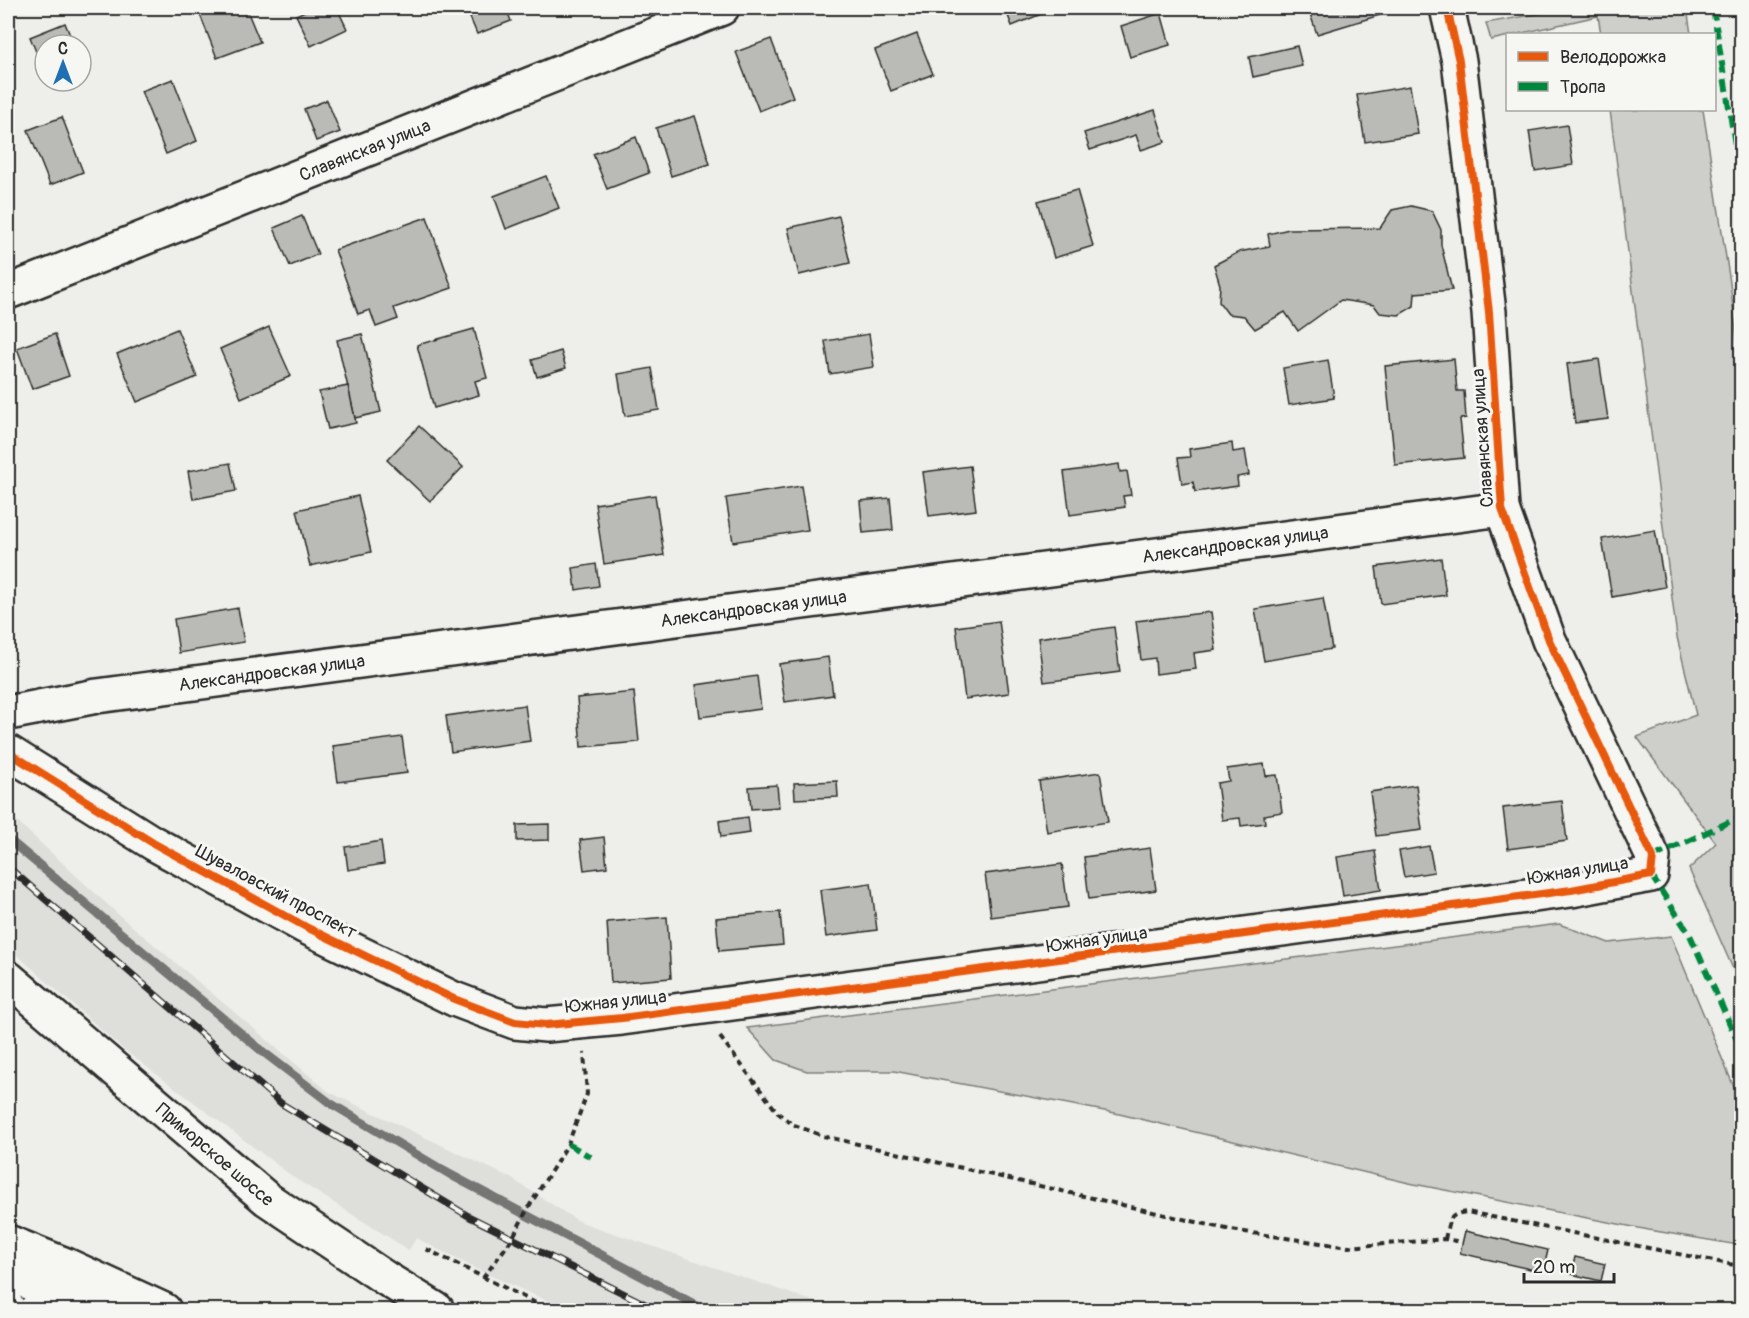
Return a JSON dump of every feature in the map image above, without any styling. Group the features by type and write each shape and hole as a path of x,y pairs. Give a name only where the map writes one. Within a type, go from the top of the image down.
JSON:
{"street":[{"name":"Славянская улица","path":"8,292 722,8"},
{"name":"Славянская улица","path":"1447,8 1459,62 1489,312 1502,509 1549,640 1653,857 1651,875"},
{"name":"Александровская улица","path":"8,713 98,696 1502,509"},
{"name":"Шуваловский проспект","path":"8,752 153,843 306,927 454,999 515,1022 546,1024"},
{"name":"Южная улица","path":"546,1024 698,1008 1571,890 1651,875"},
{"name":"Приморское шоссе","path":"8,978 267,1199 437,1311"},
{"path":"8,1242 66,1264 164,1311"},
{"path":"8,1275 81,1301 132,1311"},
{"path":"36,1311 49,1303 81,1301"}],"path":[{"path":"698,1008 778,1113 792,1124 823,1136 1231,1230 1348,1247 1445,1239 1462,1242"},
{"path":"483,1278 519,1226 568,1144 587,1094 581,1022"},
{"path":"1445,1239 1449,1219 1456,1213 1467,1212 1734,1264 1742,1262"},
{"path":"426,1249 550,1311"}],"shaded area":[{"path":"1550,8 1687,8 1691,33 1601,33 1598,16 1522,33 1506,33 1506,37 1491,40 1486,23 1549,12"},
{"path":"1610,111 1703,111 1730,283 1742,379 1741,987 1689,869 1716,843 1637,737 1696,715 1677,637"},
{"path":"8,813 120,916 329,1092 509,1177 578,1221 839,1310 568,1310 476,1269 416,1238 409,1250 296,1179 123,1049 8,947"},
{"path":"1559,924 1609,943 1671,936 1741,1104 1742,1232 1738,1245 1409,1183 1115,1113 894,1071 807,1071 776,1060 747,1028"}],"building":[{"path":"210,8 246,8 260,42 217,58 199,12"},
{"path":"311,8 337,8 347,29 311,46 296,15"},
{"path":"466,8 506,8 511,21 477,34"},
{"path":"1005,8 1044,8 1046,12 1012,26"},
{"path":"1308,8 1389,8 1390,12 1317,34"},
{"path":"1161,13 1170,45 1130,57 1121,26"},
{"path":"65,23 69,33 40,33"},
{"path":"917,34 933,74 891,91 875,50"},
{"path":"771,39 793,97 759,111 736,52"},
{"path":"1297,46 1302,66 1253,77 1249,57"},
{"path":"173,79 197,141 166,154 141,91"},
{"path":"1410,86 1418,134 1365,142 1357,95"},
{"path":"327,100 340,132 316,141 304,109"},
{"path":"1155,110 1165,142 1141,150 1136,135 1090,150 1084,133"},
{"path":"695,116 710,164 671,176 656,128"},
{"path":"62,117 83,172 50,185 28,130"},
{"path":"1567,125 1573,165 1535,171 1529,131"},
{"path":"636,137 649,173 607,189 593,154"},
{"path":"546,176 559,208 506,229 494,196"},
{"path":"1077,190 1093,246 1054,258 1038,201"},
{"path":"1411,206 1432,211 1441,230 1441,245 1452,290 1415,293 1414,306 1399,315 1380,313 1374,305 1341,300 1298,331 1285,312 1255,329 1244,316 1228,314 1219,302 1220,285 1214,265 1239,252 1270,246 1268,234 1289,229 1380,228 1392,210"},
{"path":"302,216 318,254 290,266 274,228"},
{"path":"839,216 850,263 799,275 788,228"},
{"path":"427,217 452,288 394,308 398,319 376,327 370,310 358,314 335,250"},
{"path":"269,327 291,376 241,398 220,349"},
{"path":"177,329 197,377 137,402 117,354"},
{"path":"474,329 487,378 475,381 479,395 434,408 417,345"},
{"path":"55,334 69,376 32,389 17,348"},
{"path":"362,334 381,412 355,418 337,340"},
{"path":"869,334 874,367 830,374 825,341"},
{"path":"561,351 566,368 537,377 532,360"},
{"path":"1454,359 1457,391 1464,391 1466,418 1460,419 1464,458 1395,465 1385,366"},
{"path":"1599,359 1608,419 1575,423 1567,364"},
{"path":"1328,360 1334,398 1289,405 1283,368"},
{"path":"652,368 659,410 625,416 618,374"},
{"path":"348,386 356,423 328,429 319,392"},
{"path":"419,426 463,467 430,501 387,460"},
{"path":"1232,443 1233,452 1245,450 1249,475 1237,477 1238,486 1195,492 1193,482 1182,484 1178,458 1190,457 1189,449"},
{"path":"230,463 236,491 193,499 188,471"},
{"path":"1119,464 1120,472 1127,471 1131,495 1123,496 1125,507 1070,515 1064,472"},
{"path":"970,466 976,510 929,516 923,472"},
{"path":"801,486 808,530 733,542 726,498"},
{"path":"655,495 664,555 604,564 595,504"},
{"path":"358,496 371,552 310,566 297,510"},
{"path":"890,498 893,530 863,533 860,501"},
{"path":"1655,530 1665,587 1612,597 1602,539"},
{"path":"1441,558 1446,595 1381,604 1376,567"},
{"path":"596,564 599,586 576,590 573,568"},
{"path":"1323,598 1332,649 1264,661 1255,609"},
{"path":"238,608 244,642 179,653 174,619"},
{"path":"1211,612 1216,650 1194,653 1196,669 1156,674 1155,658 1141,660 1136,621"},
{"path":"999,621 1009,693 965,699 956,627"},
{"path":"1114,627 1120,672 1044,682 1038,638"},
{"path":"828,657 833,695 785,702 779,664"},
{"path":"757,676 761,709 700,717 696,685"},
{"path":"634,692 639,742 581,747 577,698"},
{"path":"525,705 530,741 451,752 446,716"},
{"path":"402,737 407,773 338,782 333,746"},
{"path":"1264,764 1266,776 1277,775 1282,812 1264,815 1265,823 1241,826 1240,818 1222,820 1217,783 1229,781 1227,769"},
{"path":"1100,772 1108,822 1047,832 1039,781"},
{"path":"837,781 838,797 795,799 794,783"},
{"path":"777,785 779,807 751,809 749,787"},
{"path":"1416,785 1422,830 1376,836 1370,792"},
{"path":"1562,801 1567,841 1508,849 1503,808"},
{"path":"748,817 750,833 721,837 719,821"},
{"path":"549,824 549,840 517,841 517,825"},
{"path":"604,837 607,867 584,870 580,840"},
{"path":"381,841 384,864 348,870 345,847"},
{"path":"1429,846 1434,872 1404,877 1399,851"},
{"path":"1150,848 1156,890 1089,899 1084,857"},
{"path":"1375,851 1381,890 1343,896 1337,857"},
{"path":"1062,864 1068,907 991,917 985,874"},
{"path":"871,883 877,930 826,937 820,890"},
{"path":"780,912 783,945 719,951 716,918"},
{"path":"667,917 671,978 611,983 607,922"},
{"path":"1465,1231 1548,1250 1543,1272 1460,1253"},
{"path":"1575,1257 1605,1264 1601,1281 1571,1274"}],"waterway":[{"path":"8,839 262,1051 330,1103 451,1175 694,1304"}],"railway":[{"path":"8,867 282,1104 470,1217 657,1310"}],"marked path":[{"path":"1713,8 1742,188"},
{"path":"1653,857 1742,816"},
{"path":"1651,875 1690,935 1742,1051"},
{"path":"568,1144 591,1157"}],"cycle path":[{"path":"8,752 153,843 306,927 454,999 515,1022 546,1025 622,1018 1571,890 1651,875 1653,857 1549,640 1502,509 1489,312 1459,61 1447,8"}]}
